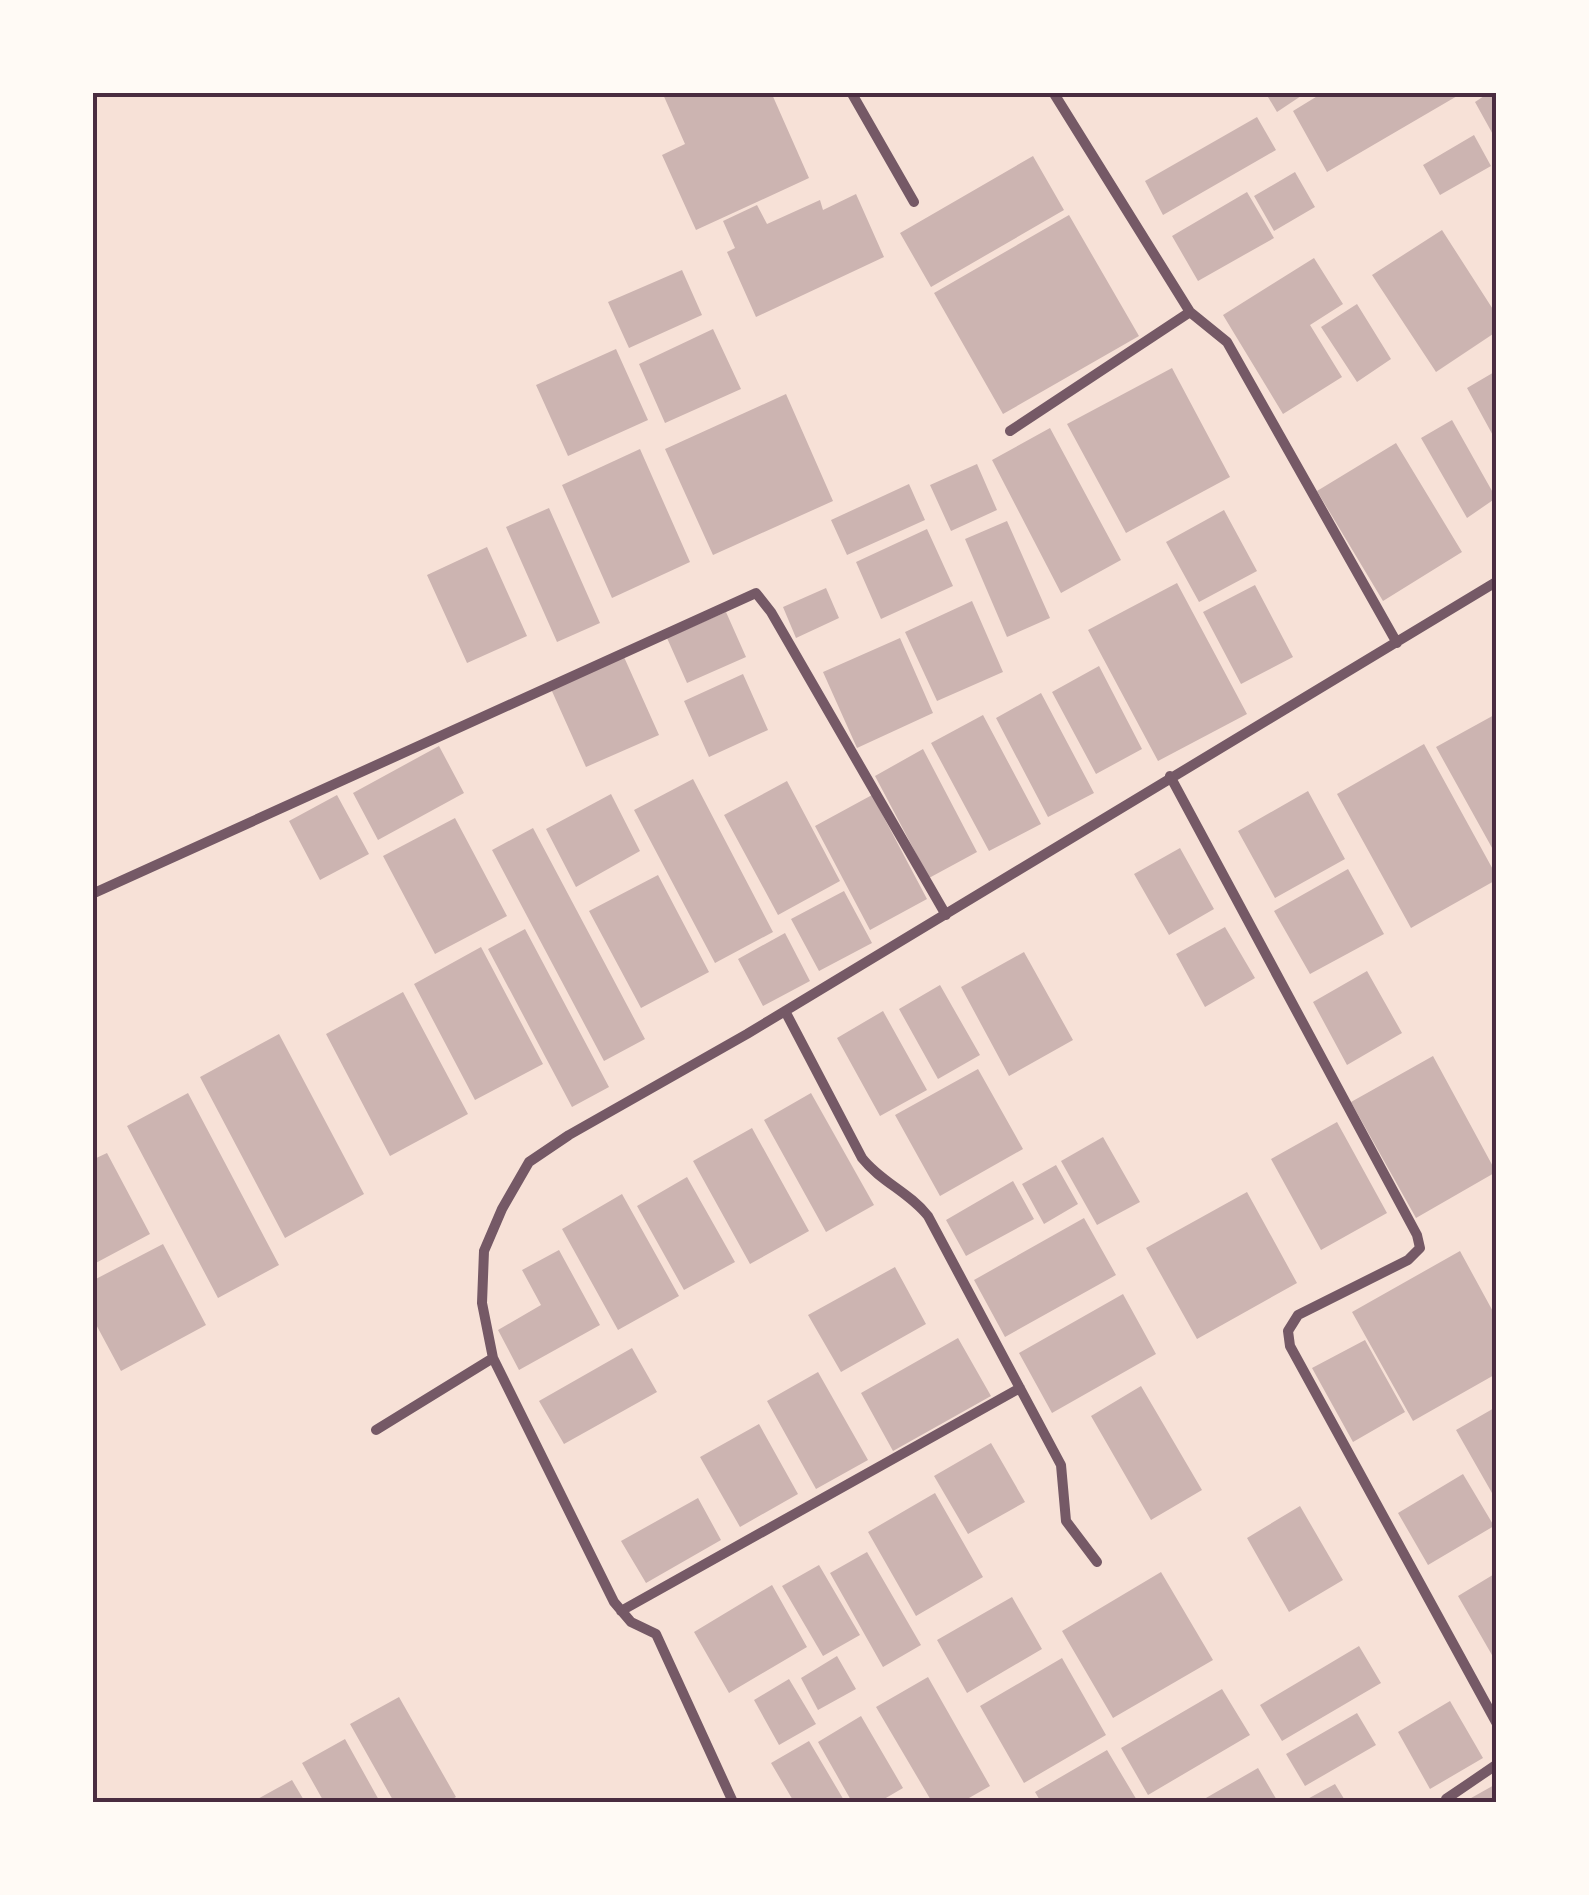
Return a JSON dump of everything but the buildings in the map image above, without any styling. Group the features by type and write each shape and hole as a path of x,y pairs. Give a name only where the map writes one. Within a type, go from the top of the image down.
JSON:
{"street":[{"path":"851,92 914,202"},
{"path":"1053,92 1190,312 1227,342 1396,643"},
{"path":"1010,430 1190,312"},
{"path":"733,1802 656,1634 631,1622 621,1611 493,1358 482,1302 484,1251 529,1162 1496,582"},
{"path":"92,894 756,593 772,612 946,915"},
{"path":"1170,776 1418,1235 1420,1248 1408,1260 1298,1315 1288,1330 1290,1346 1496,1722"},
{"path":"785,1011 862,1158 873,1172 915,1200 928,1216 1062,1465 1066,1520 1096,1562"},
{"path":"376,1430 493,1358"},
{"path":"621,1611 1020,1388"},
{"path":"1446,1799 1496,1765"}]}
